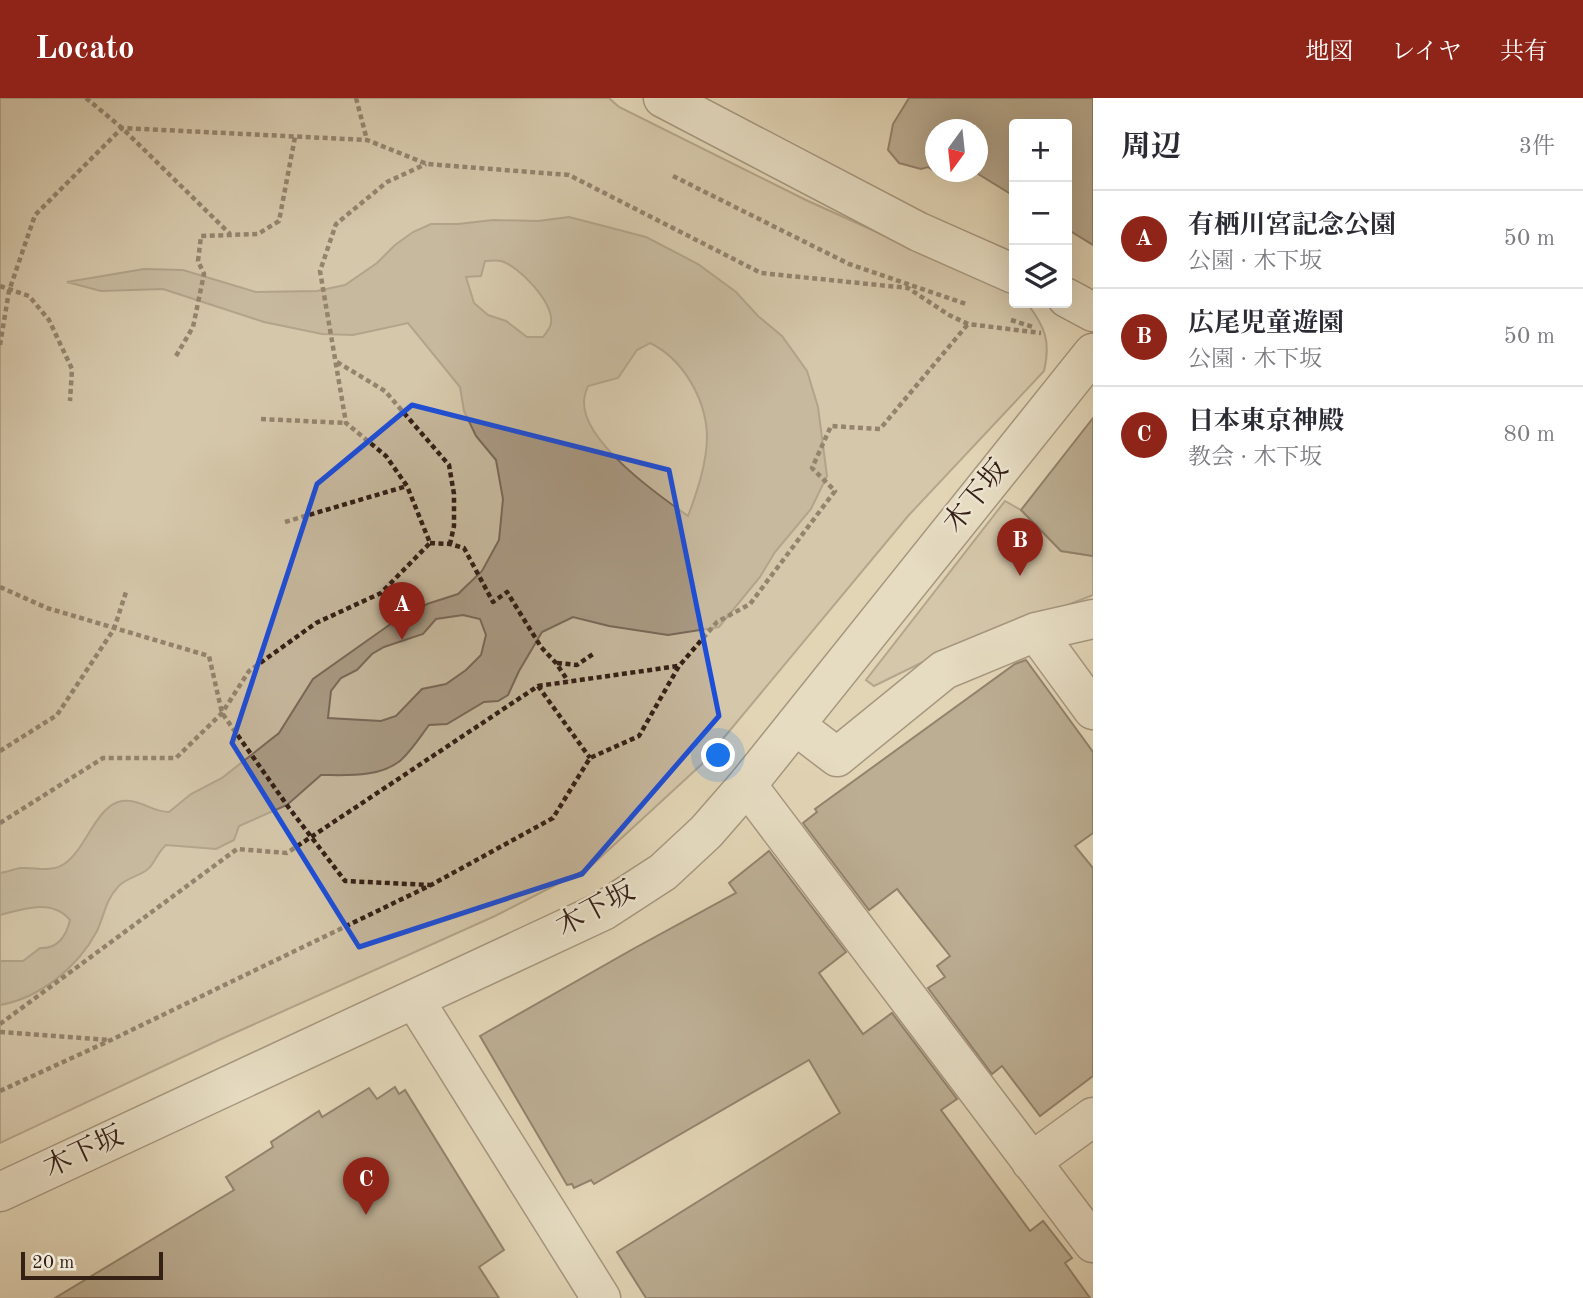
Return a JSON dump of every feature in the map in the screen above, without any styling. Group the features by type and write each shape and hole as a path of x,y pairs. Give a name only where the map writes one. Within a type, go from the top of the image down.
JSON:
{"street":[{"path":"663,98 919,232 1009,272"},
{"path":"1072,302 1093,312"},
{"name":"木下坂","path":"0,1192 603,911 663,872 706,832 747,785 1093,353"},
{"path":"795,725 837,757 944,670 1036,632 1093,619"},
{"path":"1036,632 1093,710"},
{"path":"747,785 1093,1243"},
{"path":"414,999 600,1298"},
{"path":"1031,1162 1093,1117"}],"path":[{"path":"86,98 122,128 230,233"},
{"path":"356,98 367,140"},
{"path":"0,345 9,291 35,215 122,128 367,140 427,164 569,175 761,273 908,288 968,324 1053,334 1002,317"},
{"path":"176,356 193,327 204,274 198,261 201,236 258,234 279,222 295,137"},
{"path":"346,423 320,271 336,224 387,183 427,164"},
{"path":"673,176 849,264 976,308"},
{"path":"0,286 29,296 49,320 72,369 71,401"},
{"path":"0,1091 431,885 553,818 590,758 639,736 679,666 717,622 750,604 835,491 812,468 831,426 880,429 968,324"},
{"path":"337,362 385,391 449,465 454,494 454,526 450,544"},
{"path":"261,419 346,423 386,456 407,486 430,543"},
{"path":"285,522 407,486"},
{"path":"0,823 103,758 176,758 222,713 249,671 316,623 381,593 430,543 464,548 494,602 508,592 541,647 568,681"},
{"path":"0,587 47,607 209,656 222,713 310,838 345,881 431,885"},
{"path":"0,751 57,715 114,629 126,592"},
{"path":"556,663 577,664 593,654"},
{"path":"0,1024 237,849 287,853 538,686 679,666"},
{"path":"538,686 590,758"},
{"path":"0,1031 111,1040"}],"highlighted area":[{"path":"412,405 669,470 719,716 582,874 359,947 232,743 317,484"}],"shaded area":[{"path":"0,98 609,98 619,107 808,201 1009,292 1009,308 1030,308 1045,335 1047,351 1044,371 908,516 702,764 589,868 495,916 219,1040 0,1143"},
{"path":"569,217 646,237 698,264 736,292 758,316 782,336 807,371 818,407 827,476 811,509 719,627 668,635 609,626 573,617 542,632 508,695 498,701 484,702 447,724 429,725 409,752 393,766 373,773 321,775 287,805 239,826 234,840 216,849 166,845 147,870 125,881 114,892 97,931 69,968 29,996 0,1005 0,961 23,961 40,948 56,944 66,932 70,920 63,913 46,907 0,915 0,873 21,868 53,868 64,864 79,849 98,819 113,804 128,801 169,812 191,794 222,778 279,733 313,679 392,623 427,604 458,594 482,571 499,540 503,499 496,460 476,436 464,411 460,387 408,323 353,335 322,334 264,322 163,289 101,291 67,282 144,269 183,270 256,292 317,291 345,285 377,263 413,232 431,224 493,220 538,221","holes":["485,261 508,264 534,286 550,315 551,323 543,337 527,337 506,321 488,315 474,303 466,277 481,276","650,343 673,359 690,382 702,408 707,436 705,457 688,516 624,466 596,434 587,418 584,402 588,386 618,378 637,350","463,615 480,619 486,635 481,655 466,670 446,684 422,689 396,716 381,721 328,718 331,691 341,678 357,670 372,654 384,647 423,634 436,619"]},
{"path":"1005,501 1021,510 1061,551 1093,556 1093,595 923,662 874,686 866,680"}],"building":[{"path":"909,98 1093,98 1093,245 1072,232 1072,119 1009,119 1009,193 988,180 988,119 925,119 925,168 921,169 899,163 888,150 893,124"},
{"path":"1093,418 1093,556 1061,551 1021,510"},
{"path":"1026,660 1093,752 1093,833 1075,846 1093,868 1093,1076 1040,1116 1002,1066 992,1074 928,988 945,977 937,966 950,956 897,889 869,910 803,823 817,812 815,809 1015,664"},
{"path":"769,851 846,952 819,973 863,1034 892,1013 957,1099 941,1110 1030,1231 1043,1221 1072,1258 1065,1263 1090,1298 646,1298 617,1252 840,1113 809,1060 594,1184 591,1180 574,1188 572,1184 567,1185 480,1036 736,893 729,883"},
{"path":"395,1087 399,1094 405,1090 504,1250 479,1267 499,1298 55,1298 234,1190 226,1177 273,1147 271,1142 319,1111 322,1117 369,1088 377,1099"}],"place":[{"name":"広尾児童遊園","path":"1020,576"},
{"name":"有栖川宮記念公園","path":"402,640"},
{"name":"日本東京神殿","path":"366,1215"}]}
